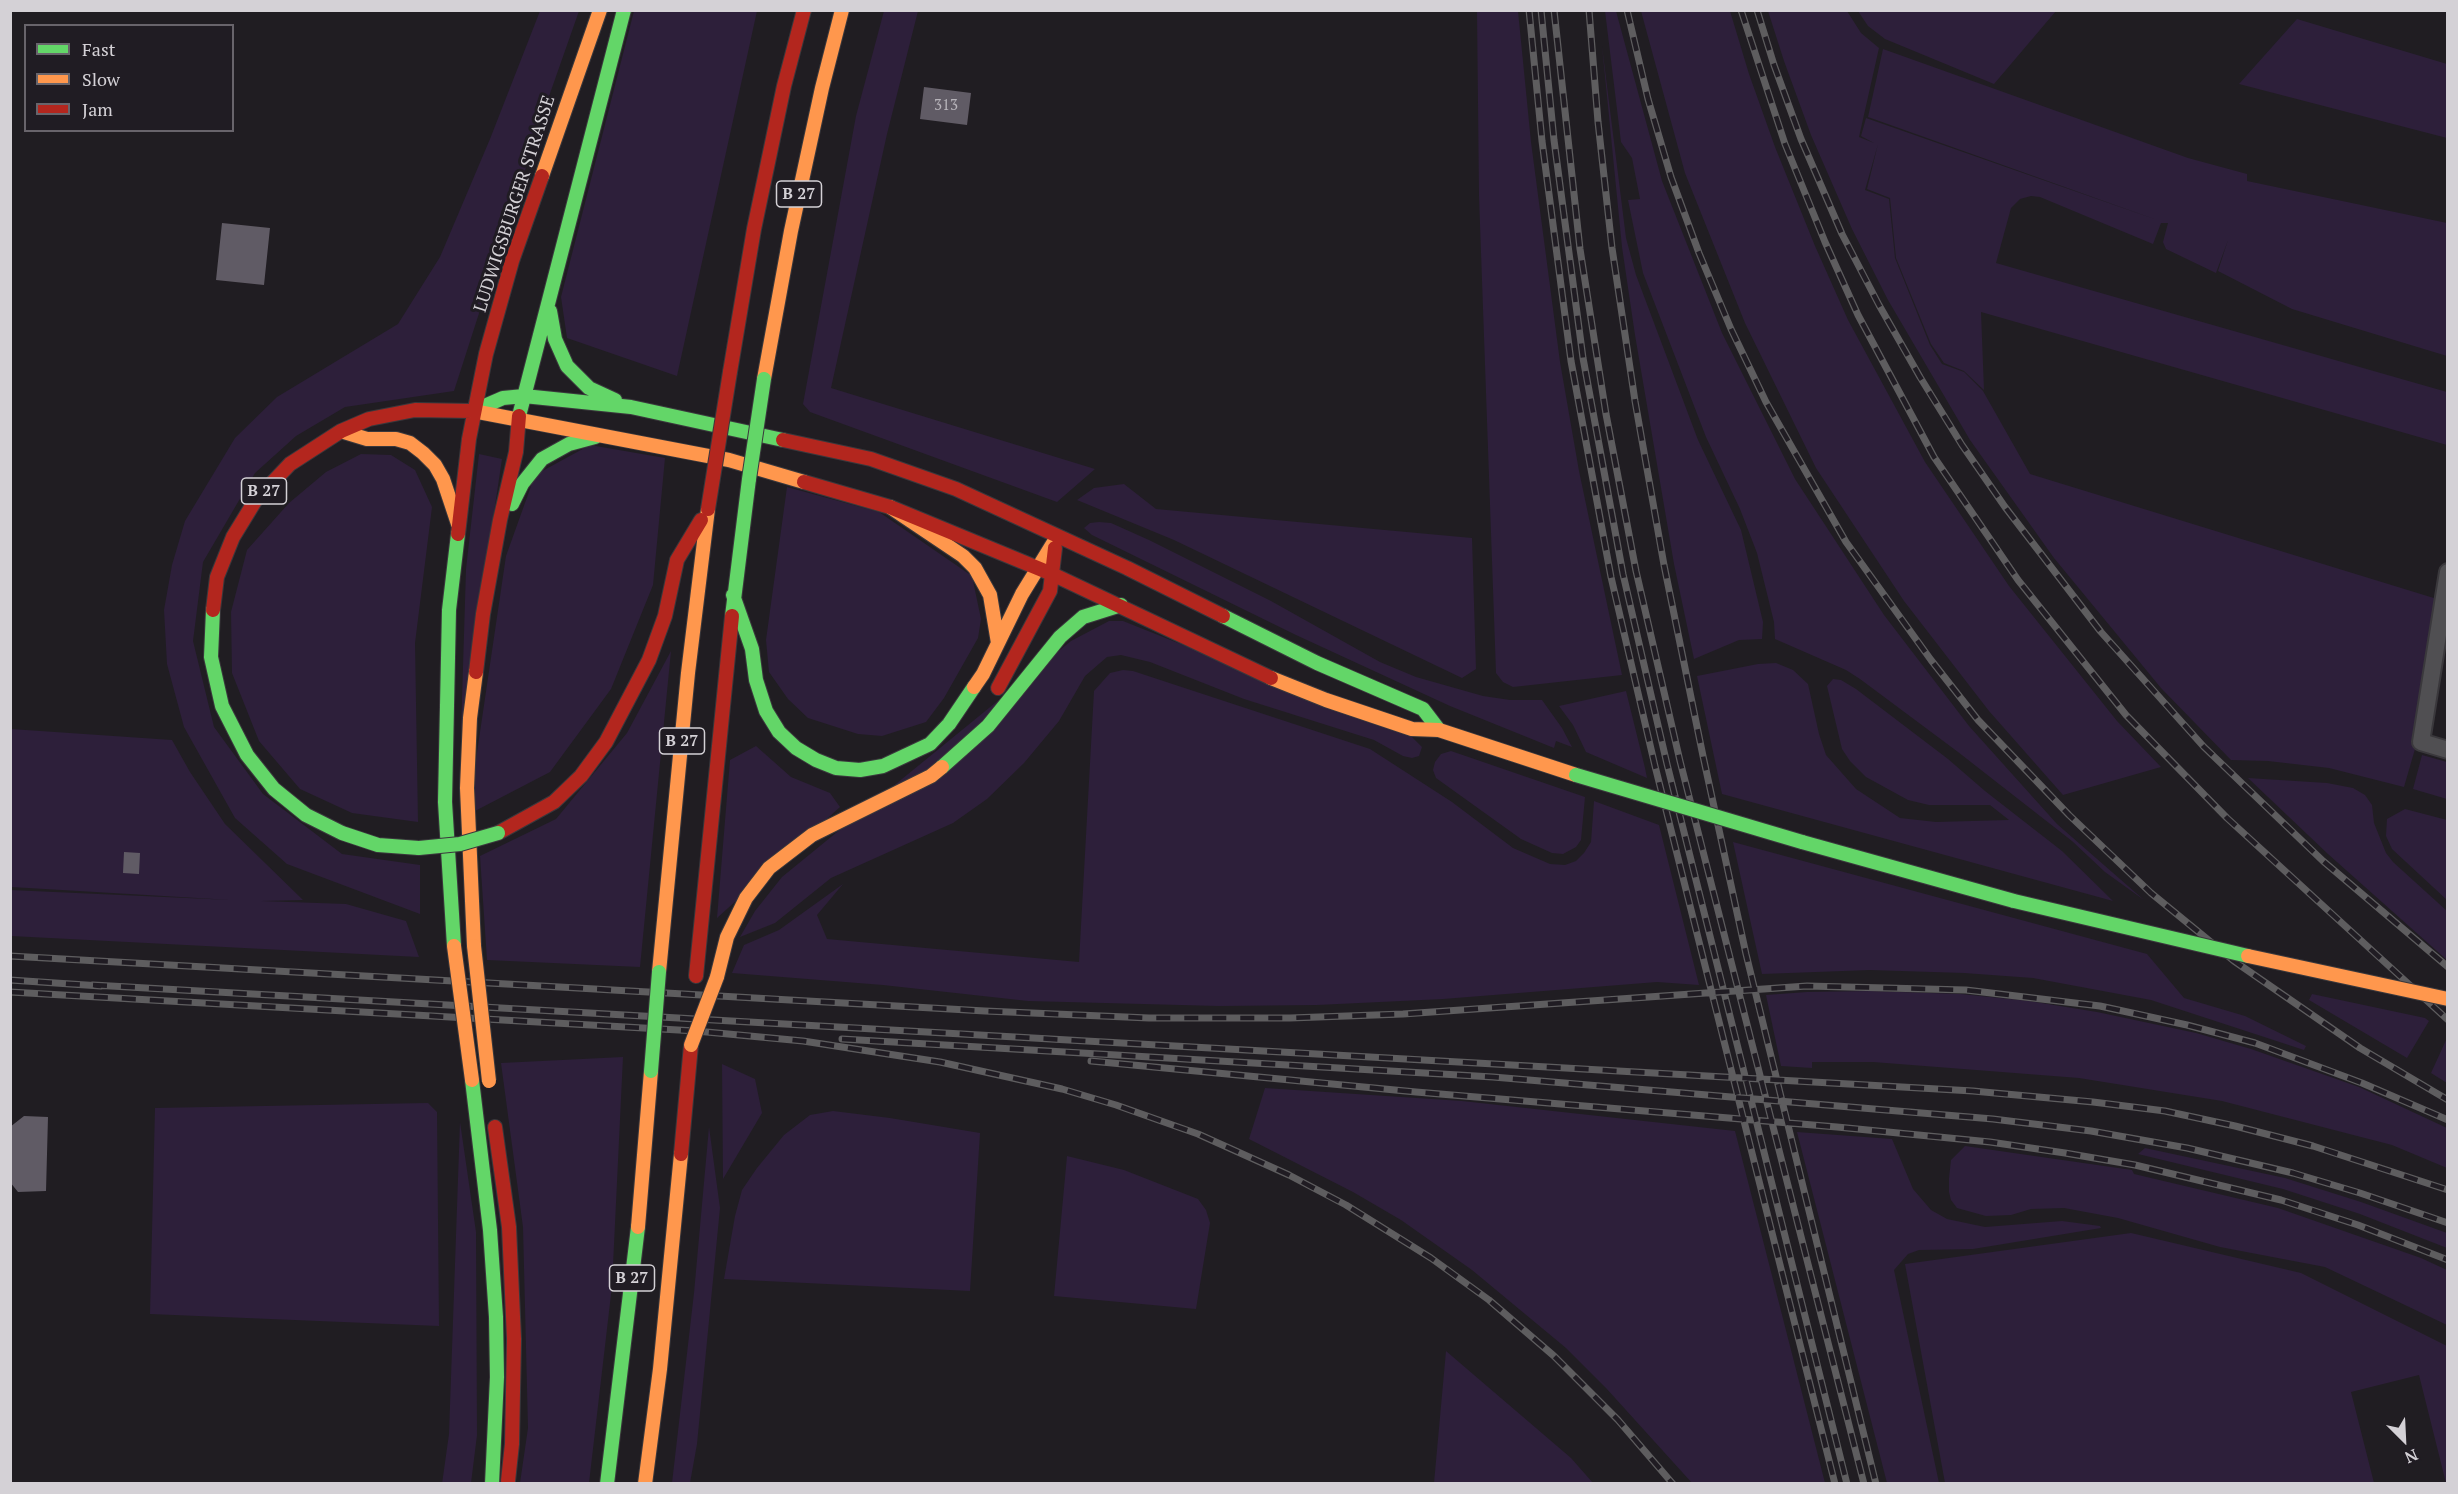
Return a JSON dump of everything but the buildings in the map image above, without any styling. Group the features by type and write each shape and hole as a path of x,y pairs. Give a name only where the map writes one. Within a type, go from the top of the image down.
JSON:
{"main road":[{"name":"LUDWIGSBURGER STRASSE","path":"492,1484 496,1317 490,1230 454,946 444,802 449,610 473,411 512,261 600,10"},
{"path":"489,1087 474,946 467,788 470,718 483,614 500,520 516,452 518,421 624,10"},
{"name":"B 27","path":"607,1484 638,1224 659,972 688,674 708,509 754,229 784,86 804,10"},
{"name":"B 27","path":"645,1484 661,1358 733,595 743,517 764,379 794,220 822,88 842,10"},
{"path":"548,301 555,339 562,359 571,372 589,388 631,407"},
{"path":"473,411 502,398 524,396 631,407 871,459 956,489 1127,568 1278,644 1423,709 1439,730"},
{"name":"B 27","path":"473,411 415,410 369,419 315,446 283,471 255,501 233,537 217,577 210,649 215,682 232,728 247,755 274,789 306,815 342,833 378,845 419,848 460,844 498,833 523,822 554,802 581,776 606,742 649,660 665,616 677,560 708,509"},
{"path":"473,411 729,460 890,507 1037,567 1121,605 1251,670 1326,700 1412,729 1439,730 1576,775 1802,842 2014,901 2199,946 2448,999"},
{"path":"341,431 367,439 396,439 410,443 423,453 435,465 443,479 458,524"},
{"path":"500,520 515,499 522,484 542,459 569,444 597,436"},
{"path":"890,507 963,556 975,568 990,595 998,643"},
{"name":"B 27","path":"733,595 752,649 756,680 766,711 779,732 796,748 836,768 860,770 883,766 906,758 930,744 949,724 968,698 1037,567 1057,537"},
{"name":"B 27","path":"958,753 1002,683 1050,591 1057,537"},
{"name":"B 27","path":"691,1045 717,978 727,936 746,898 769,868 812,835 931,776 988,726 1060,637 1083,617 1121,605"},
{"path":"493,1115 508,1227 514,1339 512,1444 508,1484"}],"street":[{"path":"2448,572 2444,616 2421,742 2448,750"}],"shaded area":[{"path":"540,11 579,11 547,102 454,391 345,407 296,436 255,473 203,562 193,641 214,727 263,794 342,854 420,865 420,914 287,864 235,818 184,727 167,664 164,610 172,565 185,521 235,438 277,397 398,324 440,257 490,139"},
{"path":"634,11 757,11 677,376 567,338 561,297"},
{"path":"884,11 918,11 887,134 831,388 1095,469 1057,502 810,412 803,404 856,116"},
{"path":"1477,11 1518,11 1531,142 1560,362 1579,471 1622,675 1513,687 1503,682 1496,673 1479,196"},
{"path":"1605,11 1616,11 1662,181 1722,333 1795,479 1884,615 1969,726 2057,824 2144,900 2105,872 2072,841 1958,752 1860,679 1846,670 1775,639 1774,622 1757,553 1740,509 1706,437 1643,273 1628,200 1640,199 1632,158 1621,142"},
{"path":"1641,11 1730,11 1775,147 1815,246 1848,320 1925,462 2009,586 2117,721 2161,767 2063,795 1989,711 1904,601 1816,468 1745,323 1685,173"},
{"path":"1768,11 1847,11 1861,33 1879,48 1859,137 1874,143 1861,136 1866,118 2160,221 1868,117 1883,49 2188,158 2247,174 2247,181 2447,223 2447,356 2292,309 2218,271 2228,240 2216,273 2166,249 2163,242 2168,223 2161,223 2153,244 2040,197 2031,196 2020,199 2011,208 1996,263 2447,392 2447,445 1981,312 1984,390 1964,371 1944,363 1931,344 1896,258 1890,198 1867,189 1878,144 1865,190 1889,199 1895,258 1930,345 1942,364 1964,372 1983,391 2030,474 2437,599 2415,749 2404,787 2329,768 2268,761 2231,760 2161,688 2054,558 1970,440 1888,300 1852,229 1811,135"},
{"path":"1858,11 2056,11 1994,84 1885,39 1868,26"},
{"path":"2297,19 2447,64 2447,138 2239,84"},
{"path":"1602,46 1626,238 1636,275 1698,440 1741,530 1763,622 1762,639 1739,640 1694,659 1674,564 1635,335 1622,247"},
{"path":"590,445 665,458 653,585 611,689 550,772 475,811 475,766 506,556 535,475"},
{"path":"361,454 391,455 415,470 432,507 415,643 418,822 352,813 300,789 259,741 232,673 231,612 247,550 289,503 326,472"},
{"path":"479,454 502,459 461,732 466,569"},
{"path":"1124,484 1156,509 1472,538 1476,669 1462,678 1174,540 1077,500 1094,488"},
{"path":"787,487 879,512 972,576 981,619 978,638 944,698 926,722 882,736 858,734 808,718 788,699 769,672 766,640"},
{"path":"1090,523 1111,523 1149,540 1271,601 1380,662 1416,677 1483,696 1510,700 1542,700 1572,747 1556,741 1554,748 1450,706 1296,635 1092,535 1084,528"},
{"path":"1109,621 1123,621 1411,736 1422,747 1419,756 1412,758 1403,756 1374,740 1244,699 1150,662 1121,655 1107,657 1085,676 1059,721 1024,763 987,799 953,823 831,878 775,923 740,937 755,911 782,877 1071,641"},
{"path":"671,651 640,967 487,960 480,856 556,819 627,733"},
{"path":"1776,663 1793,670 1808,684 1826,755 1856,789 1900,818 1936,822 2009,820 1990,805 1929,805 1908,800 1866,777 1842,749 1827,686 1833,679 1841,680 1856,689 1948,759 2062,851 2113,901 1722,794 1697,676 1758,664"},
{"path":"1123,670 1133,671 1370,749 1452,802 1513,848 1550,864 1565,865 1576,861 1584,853 1591,842 1594,801 1659,825 1699,985 1657,982 1443,999 1317,1005 1219,1006 1028,1001 883,985 732,973 744,945 779,930 843,884 817,915 827,939 1079,962 1094,691 1110,673"},
{"path":"1626,691 1647,778 1586,752 1573,725 1559,706"},
{"path":"11,729 172,740 190,772 225,824 303,900 261,901 346,904 406,921 419,957 11,936 10,890 231,900 11,887"},
{"path":"756,746 791,777 830,793 840,807 717,918 730,760"},
{"path":"1451,751 1585,797 1581,840 1576,847 1563,854 1552,853 1521,839 1436,778 1433,770 1435,762 1441,754"},
{"path":"2422,755 2447,762 2447,799 2413,789"},
{"path":"2248,778 2327,783 2353,788 2365,795 2372,805 2374,823 2386,853 2447,911 2447,960 2328,854"},
{"path":"2405,809 2447,820 2447,900 2392,849 2386,836 2387,819"},
{"path":"1733,842 2147,954 2184,998 2245,1016 2306,1046 2304,1050 2151,1000 2033,978 1870,970 1762,974"},
{"path":"1869,991 1961,994 2029,1001 2097,1012 2196,1033 2251,1049 2359,1087 2447,1128 2447,1168 2392,1145 2222,1101 2079,1078 1873,1062 1812,1062 1812,1068 1781,1066 1766,995"},
{"path":"2312,994 2425,1018 2429,1021 2407,1058 2309,1000"},
{"path":"2448,1038 2447,1083 2431,1073"},
{"path":"623,1057 612,1286 589,1483 520,1483 528,1428 523,1227 501,1063"},
{"path":"722,1064 755,1079 762,1113 723,1179"},
{"path":"1265,1088 1462,1101 1735,1131 1825,1483 1692,1483 1606,1388 1566,1348 1472,1270 1401,1220 1353,1192 1249,1139"},
{"path":"428,1103 437,1112 439,1326 150,1314 155,1108"},
{"path":"833,1111 980,1133 970,1291 724,1279 742,1190 784,1135 810,1115"},
{"path":"460,1122 476,1232 477,1435 471,1483 442,1484 449,1434"},
{"path":"709,1127 720,1208 697,1444 690,1483 672,1483 694,1293"},
{"path":"1797,1132 1892,1139 1913,1189 1931,1210 1947,1219 1985,1227 2062,1221 2101,1228 1973,1249 1919,1250 1908,1254 1894,1270 1939,1483 1887,1483"},
{"path":"1965,1146 2132,1170 2134,1174 2278,1208 2421,1258 2447,1270 2447,1325 2325,1267 2220,1247 2118,1218 2064,1208 2031,1209 2011,1215 1986,1216 1957,1208 1949,1192 1951,1160"},
{"path":"2145,1148 2285,1178 2361,1202 2447,1233 2447,1248 2360,1214 2283,1189 2138,1154"},
{"path":"1067,1156 1124,1170 1198,1199 1206,1210 1210,1223 1196,1309 1054,1296"},
{"path":"2131,1233 2301,1273 2447,1346 2447,1483 2419,1375 2351,1392 2374,1483 1945,1483 1905,1264"},
{"path":"1446,1351 1571,1458 1593,1483 1434,1483"}],"railway":[{"path":"1529,10 1542,141 1571,361 1611,577 1655,766 1835,1484"},
{"path":"1541,10 1554,140 1583,358 1623,574 1667,764 1847,1484"},
{"path":"1554,10 1580,249 1606,414 1636,571 1680,761 1864,1484"},
{"path":"1589,10 1598,122 1612,248 1635,401 1664,565 1746,954 1876,1484"},
{"path":"1627,10 1648,99 1671,177 1699,253 1731,329 1766,402 1846,542 1931,660 1978,720 2069,815 2151,893 2234,961 2360,1048 2448,1100"},
{"path":"1741,10 1785,144 1858,315 1934,457 2018,580 2126,715 2227,818 2448,1020"},
{"path":"1757,10 1801,139 1842,234 1920,377 1962,445 2005,507 2101,632 2204,747 2323,861 2448,967"},
{"path":"10,956 985,1011 1149,1018 1290,1018 1403,1014 1807,986 1966,990 2100,1006 2255,1043 2362,1083 2448,1120"},
{"path":"10,980 101,986"},
{"path":"93,985 1973,1091 2165,1111 2313,1146 2448,1190"},
{"path":"10,992 696,1031 803,1041 940,1062 1062,1089 1198,1134 1289,1175 1346,1205 1431,1258 1489,1300 1554,1356 1618,1420 1673,1484"},
{"path":"842,1039 1493,1077 1993,1119 2091,1131 2187,1148 2293,1173 2448,1223"},
{"path":"1091,1061 1990,1142 2135,1165 2281,1200 2358,1225 2448,1260"}],"traffic: fast":[{"path":"519,416 624,10"},
{"path":"550,311 555,339 567,366 589,388 615,400"},
{"path":"749,479 764,379"},
{"path":"473,411 503,398 524,396 631,407 783,440"},
{"path":"512,504 522,484 542,459 569,444 595,437"},
{"path":"732,616 749,479"},
{"path":"454,946 445,802 449,610 458,534"},
{"path":"733,595 752,649 756,680 766,711 779,732 796,748 836,768 860,770 883,766 930,744 949,724 974,687"},
{"path":"942,767 988,726 1060,637 1083,617 1121,605"},
{"path":"213,610 211,657 222,706 247,755 274,789 306,815 342,833 378,845 419,848"},
{"path":"1223,616 1317,663 1423,709 1439,730"},
{"path":"1576,775 1802,842"},
{"path":"419,848 460,844 498,833"},
{"path":"1802,842 2014,901"},
{"path":"2014,901 2248,956"},
{"path":"651,1071 659,972"},
{"path":"472,1080 490,1230 496,1317 497,1377 492,1484"},
{"path":"607,1484 638,1227"}],"traffic: slow":[{"path":"542,176 600,10"},
{"path":"764,379 791,231 822,88 842,10"},
{"path":"473,411 729,460 804,482"},
{"path":"344,432 367,439 396,439 410,443 423,453 435,465 443,479 458,524"},
{"path":"890,507 963,556 975,568 990,595 998,643"},
{"path":"659,972 688,673 708,509"},
{"path":"974,687 983,674 1022,594 1057,537"},
{"path":"474,946 467,788 470,718 476,672"},
{"path":"1271,678 1326,700 1412,729 1439,730 1576,775"},
{"path":"717,977 727,937 746,898 769,868 812,835 931,776 942,767"},
{"path":"454,946 472,1080"},
{"path":"474,946 489,1081"},
{"path":"2248,956 2448,999"},
{"path":"691,1045 717,977"},
{"path":"638,1227 651,1071"},
{"path":"645,1484 660,1369 681,1154"}],"traffic: jam":[{"path":"730,372 754,229 784,86 804,10"},
{"path":"458,534 469,439 486,354 512,261 542,176"},
{"path":"708,509 730,372"},
{"path":"213,610 217,577 233,537 255,501 290,464 341,431 369,419 415,410 473,411"},
{"path":"476,672 483,614 500,520 516,452 519,416"},
{"path":"783,440 871,459 956,489 1127,568 1223,616"},
{"path":"804,482 890,507 1052,574 1271,678"},
{"path":"498,833 554,802 581,776 606,742 649,660 665,616 677,560 701,520"},
{"path":"998,688 1050,591 1055,548"},
{"path":"696,976 732,616"},
{"path":"681,1154 691,1045"},
{"path":"495,1127 509,1227 514,1339 512,1444 508,1481"}]}
